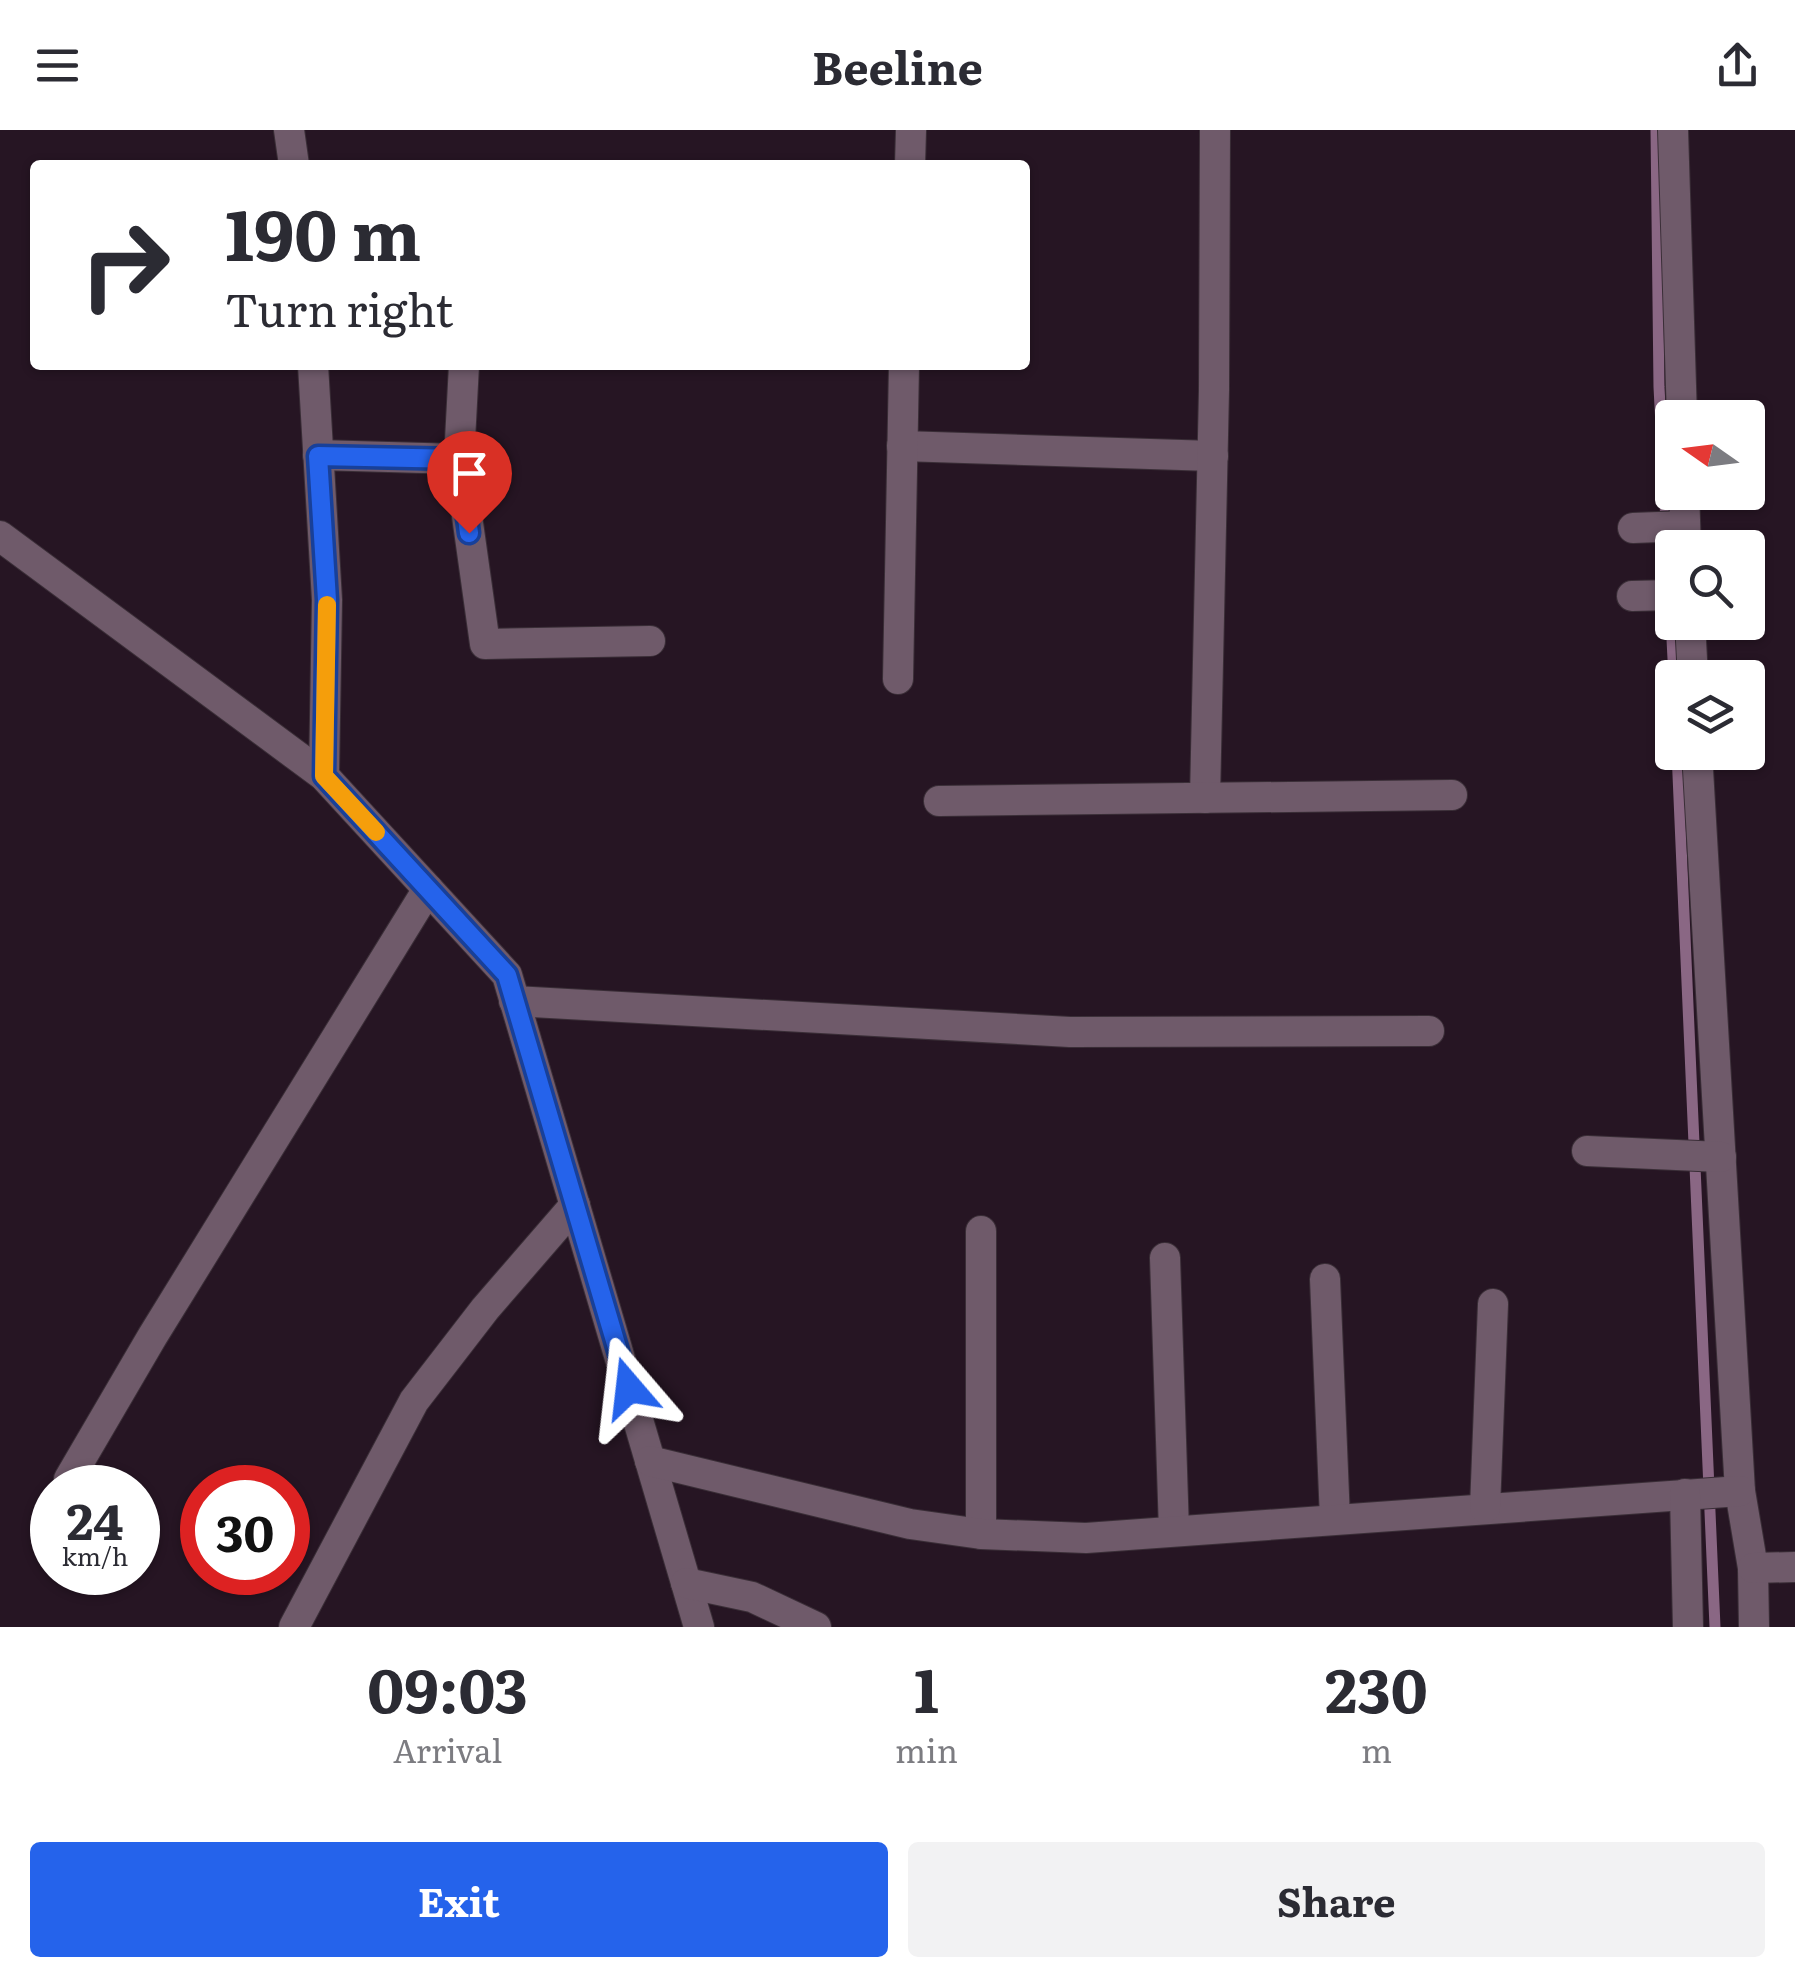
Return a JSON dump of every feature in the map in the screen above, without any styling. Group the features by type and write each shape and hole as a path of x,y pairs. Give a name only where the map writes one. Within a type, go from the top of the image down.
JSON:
{"street":[{"path":"289,130 293,160"},
{"path":"910,130 910,160"},
{"path":"1205,798 1213,456 1214,130"},
{"path":"1673,130 1681,400"},
{"path":"313,370 327,600 324,776"},
{"path":"464,370 459,459 485,644 650,641"},
{"path":"898,679 904,370"},
{"path":"902,446 1213,456"},
{"path":"318,456 459,459"},
{"path":"0,536 324,776 507,975 700,1627"},
{"path":"1688,1627 1712,1493 1698,770"},
{"path":"939,801 1452,795"},
{"path":"78,1465 152,1337 428,889"},
{"path":"514,1001 1070,1032 1429,1031"},
{"path":"1588,1152 1706,1156"},
{"path":"294,1627 414,1400 574,1205"},
{"path":"981,1231 981,1534"},
{"path":"1165,1258 1174,1531"},
{"path":"1325,1279 1334,1519"},
{"path":"1485,1508 1493,1304"},
{"path":"650,1461 868,1515 981,1534 1086,1538 1712,1493"},
{"path":"1712,1493 1754,1568 1754,1627"},
{"path":"1754,1568 1795,1566"},
{"path":"686,1583 752,1597 816,1627"}],"waterway":[{"path":"1656,130 1659,387 1673,660"},
{"path":"1678,770 1715,1627"}],"slow traffic":[{"path":"327,605 324,776 376,832"}],"route":[{"path":"469,533 459,459 318,456 327,600 324,776 507,975 629,1388"}]}
